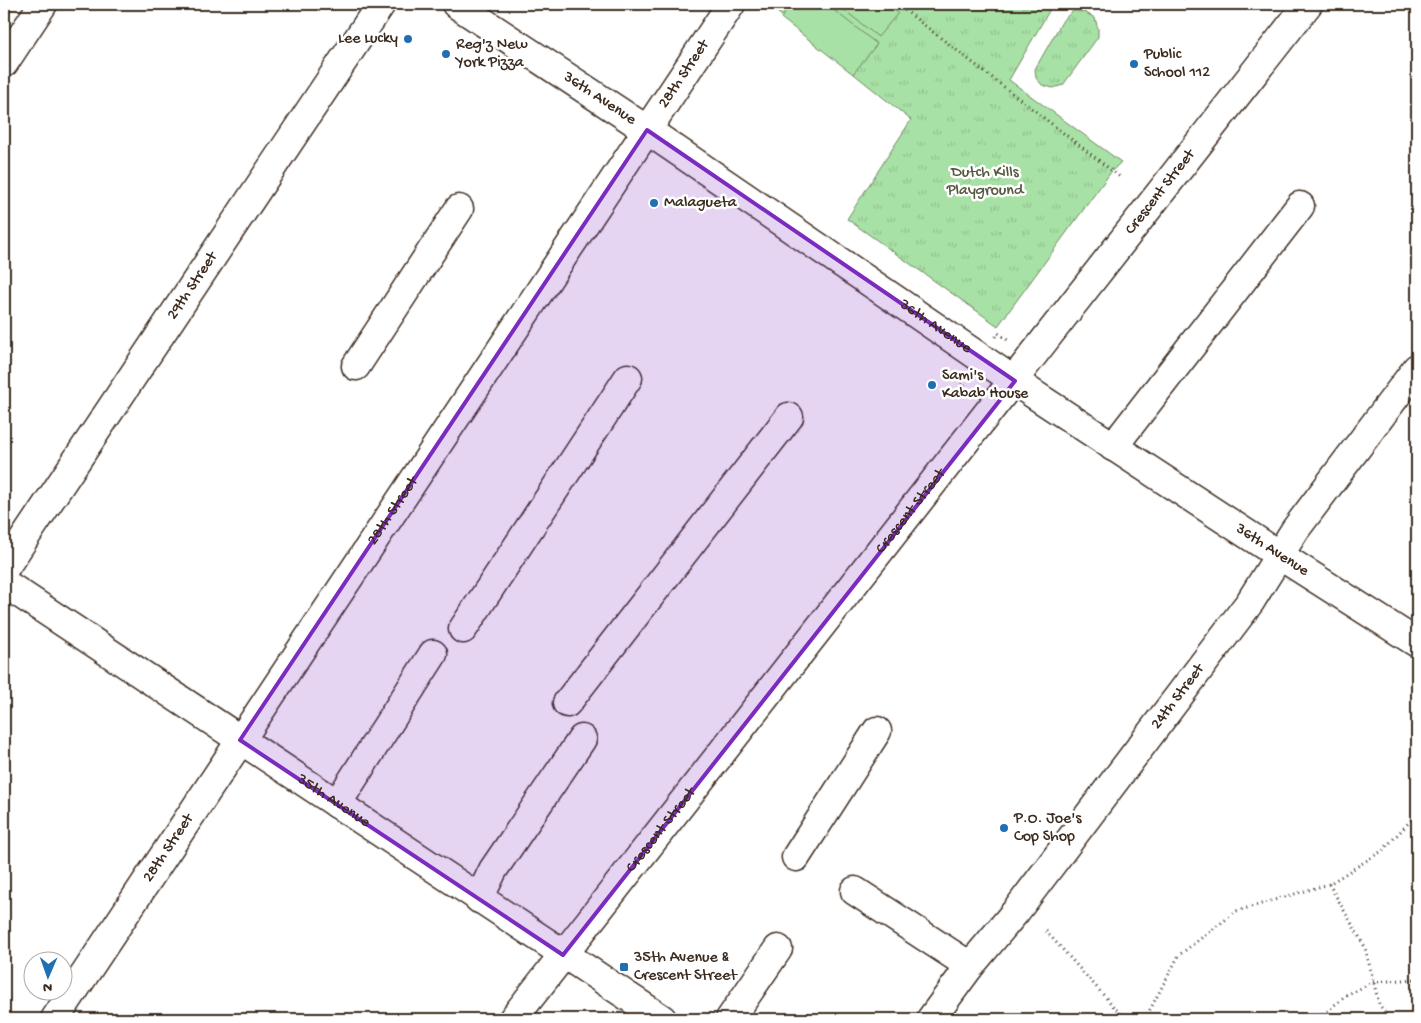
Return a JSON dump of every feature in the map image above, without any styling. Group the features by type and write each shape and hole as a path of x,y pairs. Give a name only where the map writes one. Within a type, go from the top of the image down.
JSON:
{"street":[{"path":"4,62 43,4"},
{"name":"29th Street","path":"4,569 381,4"},
{"name":"36th Avenue","path":"456,4 647,130 1113,447 1417,643"},
{"name":"28th Street","path":"55,1019 731,4"},
{"name":"Crescent Street","path":"513,1019 1308,4"},
{"path":"1113,447 1300,206"},
{"path":"356,366 459,209"},
{"name":"24th Street","path":"930,1019 970,966 1017,910 1250,602 1295,530 1417,368"},
{"path":"463,629 628,378"},
{"path":"567,703 789,417"},
{"name":"35th Avenue","path":"4,583 662,1019"},
{"path":"337,804 433,654"},
{"path":"796,857 877,731"},
{"path":"479,899 493,870 582,739"},
{"path":"855,891 970,966"},
{"path":"730,1019 778,949"}],"path":[{"path":"897,4 1120,177"},
{"path":"993,341 998,333 1010,342"},
{"path":"967,376 961,384 968,389"},
{"path":"1145,1019 1178,955 1237,911 1329,884 1382,851 1417,814"},
{"path":"1329,884 1365,947 1379,1004 1389,1019"},
{"path":"1046,931 1126,1019"},
{"path":"1321,1019 1346,994 1374,982 1417,979"}],"highlighted area":[{"path":"647,130 1015,381 563,955 240,740"}],"green space":[{"name":"Dutch Kills Playground","path":"775,4 1053,4 1009,80 1121,162 1111,172 998,326 847,219 911,120 772,8"},
{"path":"792,4 826,4 877,44 853,74 781,18"},
{"path":"847,4 887,4 898,13 878,37 843,9"},
{"path":"1073,11 1084,12 1095,18 1098,37 1063,85 1053,88 1042,85 1036,78 1035,69 1063,20"}],"place":[{"name":"Lee Lucky","path":"408,39"},
{"name":"Reg'z New York Pizza","path":"446,54"},
{"name":"Public School 112","path":"1134,64"},
{"name":"Malagueta","path":"654,203"},
{"name":"Sami's Kabab House","path":"932,385"},
{"name":"P.O. Joe's Cop Shop","path":"1004,828"},
{"name":"35th Avenue & Crescent Street","path":"624,967"}]}
